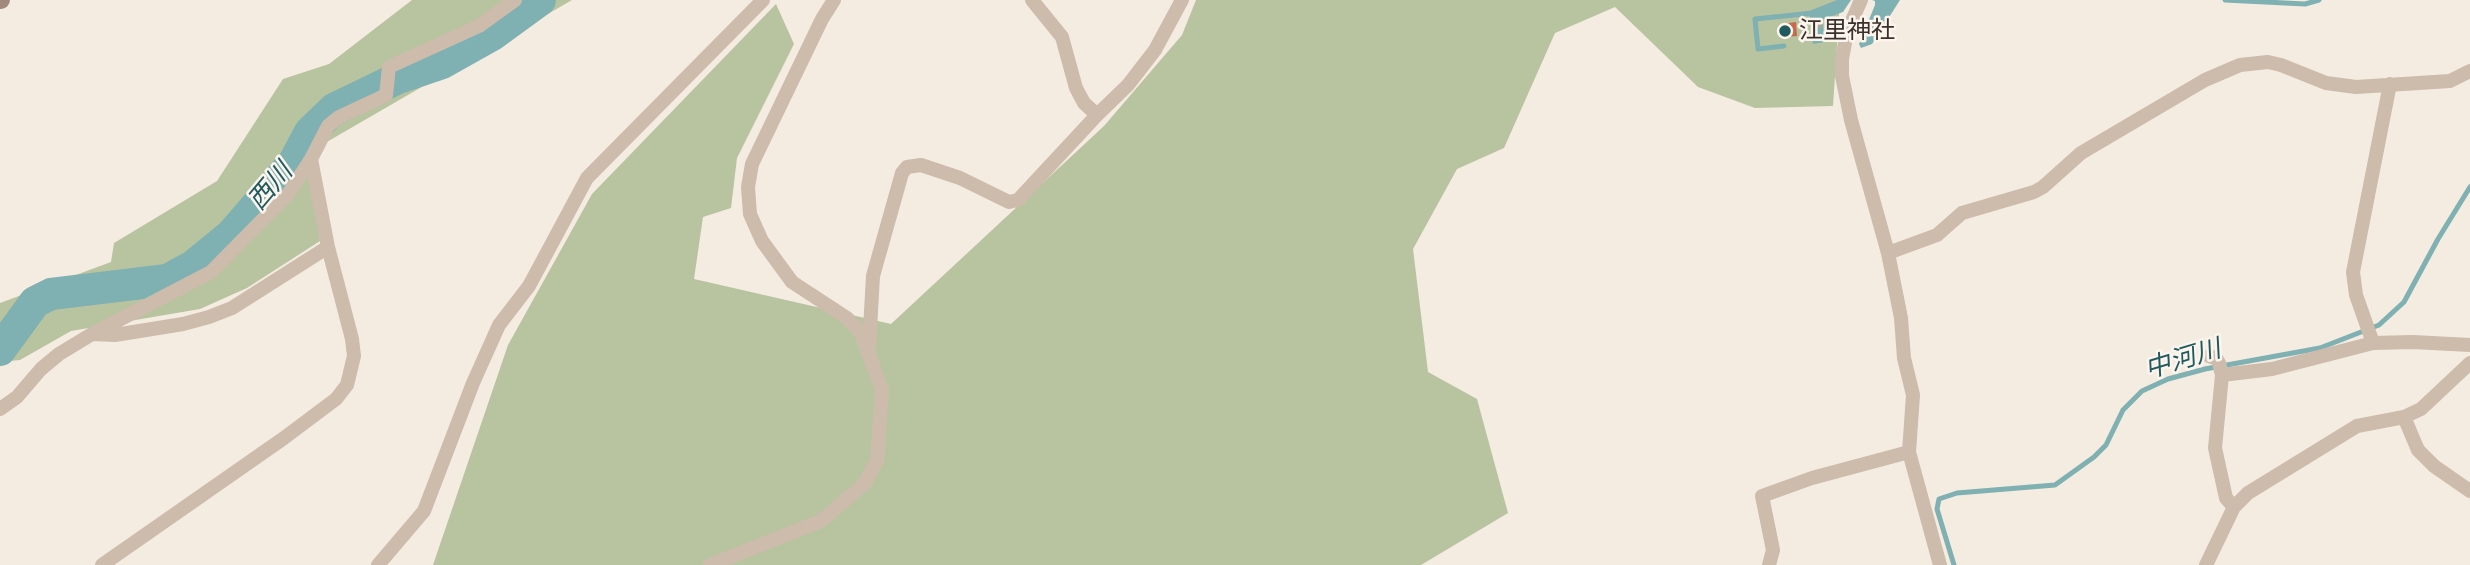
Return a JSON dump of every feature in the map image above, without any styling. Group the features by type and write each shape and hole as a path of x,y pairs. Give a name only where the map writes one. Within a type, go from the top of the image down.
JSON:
{"street":[{"path":"0,409 17,397 41,369 59,354 211,272 288,194 328,126 339,117 386,95 388,67 479,26 515,0"},
{"path":"378,565 424,512 473,383 499,325 529,286 587,178 763,0"},
{"path":"709,565 821,521 865,483 877,460 882,390 861,332 847,318 792,282 762,241 750,214 747,187 752,164 822,19 834,0"},
{"path":"1032,0 1062,37 1076,88 1084,103 1097,115"},
{"path":"869,352 873,276 902,173 907,167 921,165 960,178 1013,202 1018,200 1128,85 1155,50 1182,0"},
{"path":"1861,0 1847,32 1842,76 1851,120 1888,253 1904,358 1913,394 1909,452 1940,565"},
{"path":"1888,253 1937,235 1962,213 2034,192 2081,153 2205,80 2240,65 2268,62 2340,86 2450,81 2470,71"},
{"path":"2370,334 2356,295 2353,272 2389,84"},
{"path":"102,565 284,438 336,399 347,385 352,371 352,339 328,247 311,159"},
{"path":"92,334 115,335 209,317 232,308 328,247"},
{"path":"2234,507 2227,498 2215,448 2218,366 2272,369 2370,334 2413,342 2470,345"},
{"path":"2206,565 2234,507 2248,493 2357,426 2404,417 2421,409 2470,363"},
{"path":"2404,417 2418,450 2434,466 2470,491"},
{"path":"1769,565 1773,550 1762,496 1812,478 1909,452"}],"path":[{"path":"1803,28 1824,26"}],"green space":[{"path":"412,0 572,0 306,154 320,241 247,288 200,309 71,331 20,360 0,362 0,303 111,262 114,243 217,181 283,79 329,64"},
{"path":"1196,0 1840,0 1833,106 1755,108 1698,87 1615,7 1555,33 1504,148 1457,169 1413,249 1428,372 1477,399 1508,513 1421,565 433,565 508,345 592,194 776,4 794,44 737,158 731,208 703,217 694,279 891,324 1104,126 1182,35"}],"water":[{"path":"1837,0 1851,0 1843,12 1822,20 1825,42 1813,44 1809,11"},
{"path":"1872,0 1900,0 1872,44 1861,48 1859,44 1875,5"}],"building":[{"path":"1796,22 1797,36 1784,37 1782,24"}],"waterway":[{"name":"西川","path":"0,350 35,302 51,294 167,280 193,266 232,234 294,162 310,132 334,109 398,78 442,63 492,35 540,0"},
{"path":"2225,0 2305,4 2319,0"},
{"path":"1784,46 1758,49 1755,19 1813,13"},
{"name":"中河川","path":"1954,565 1937,509 1939,499 1957,493 2055,485 2106,445 2123,410 2142,391 2168,379 2205,369 2320,348 2379,325 2404,302 2470,187"}],"place":[{"name":"江里神社","path":"1785,31"}]}
